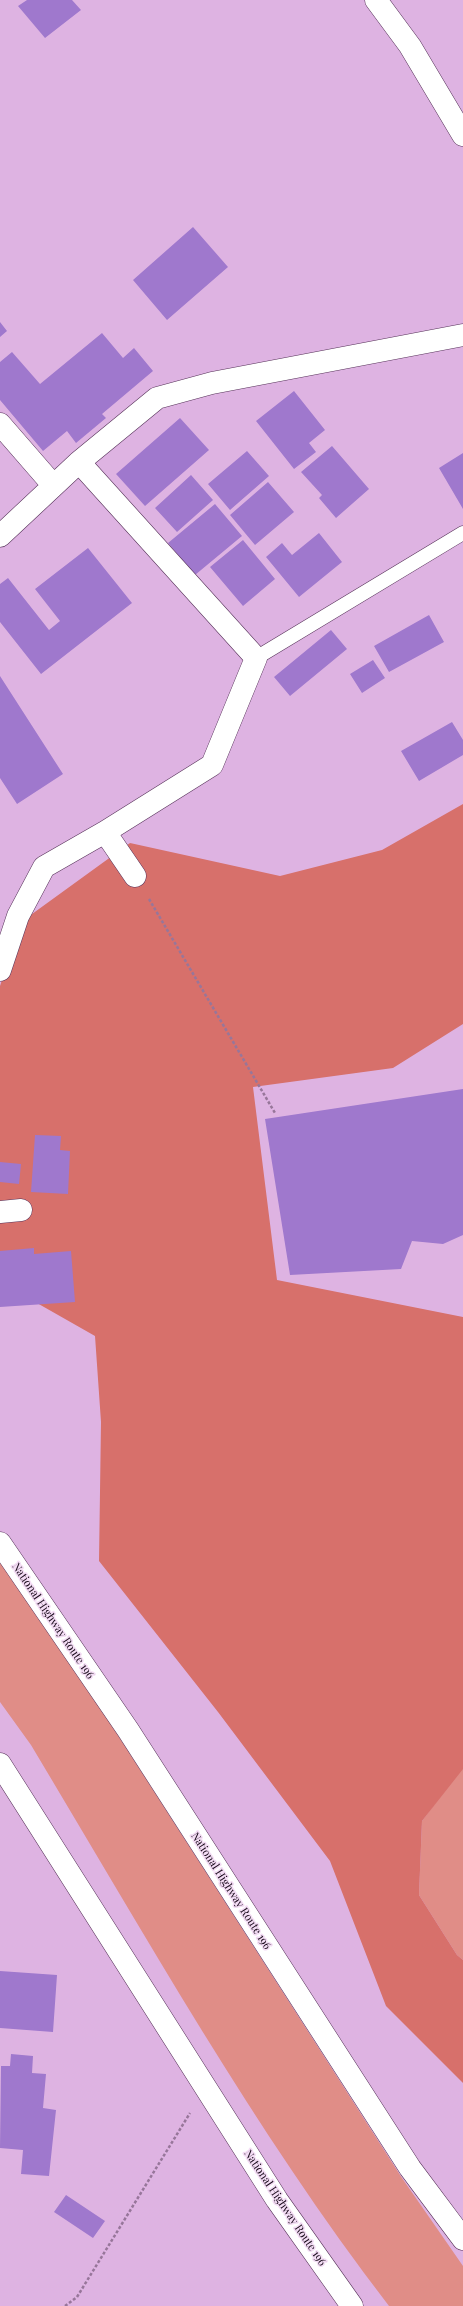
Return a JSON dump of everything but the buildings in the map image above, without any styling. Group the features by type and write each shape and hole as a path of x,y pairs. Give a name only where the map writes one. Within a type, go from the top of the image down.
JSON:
{"main road":[{"path":"376,0 410,46 463,135"},
{"path":"0,536 79,462 157,398 212,383 463,336"},
{"path":"0,424 53,485"},
{"path":"0,970 18,916 44,867 105,832 212,765 256,658 79,462"},
{"path":"105,832 135,876"},
{"name":"National Highway Route 196","path":"0,1543 128,1730 410,2168 463,2239"},
{"name":"National Highway Route 196","path":"0,1764 277,2200 352,2306"}],"lane":[{"path":"256,658 463,533"}],"path":[{"path":"135,876 275,1113"},
{"path":"65,2306 77,2297 206,2088"}],"shaded area":[{"path":"463,804 463,1024 393,1068 253,1087 277,1280 463,1317 463,1769 422,1821 419,1895 457,1955 463,1960 463,2083 386,2006 330,1861 218,1712 99,1561 101,1422 95,1336 0,1282 0,986 21,922 130,843 280,876 382,850"},
{"path":"0,1560 109,1721 402,2178 463,2266 463,2306 389,2306 292,2171 202,2031 31,1745 0,1702"},
{"path":"463,1766 463,1960 457,1955 419,1895 422,1821"}]}
